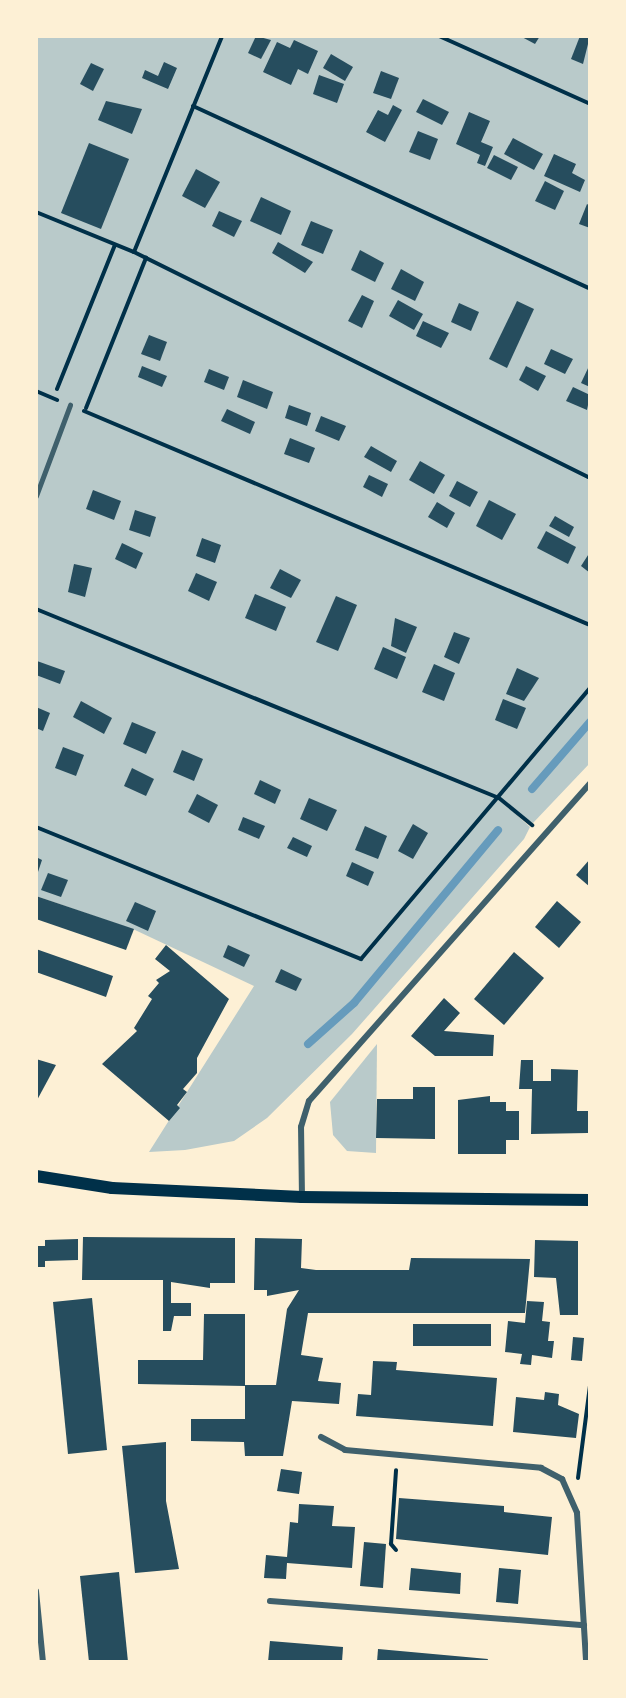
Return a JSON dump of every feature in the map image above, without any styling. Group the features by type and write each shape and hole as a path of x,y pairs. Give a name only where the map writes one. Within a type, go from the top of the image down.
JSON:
{"main road":[{"path":"36,1176 112,1188 302,1197 590,1200"}],"street":[{"path":"302,1197 301,1127 309,1101 590,783"},
{"path":"321,1437 345,1450 541,1468 570,1488 578,1513 586,1662"},
{"path":"36,1591 43,1662"},
{"path":"270,1601 584,1624"}],"lane":[{"path":"36,496 70,405"}],"path":[{"path":"134,252 222,36"},
{"path":"439,36 590,104"},
{"path":"193,106 590,289"},
{"path":"36,212 134,252 590,478"},
{"path":"57,389 115,244"},
{"path":"85,412 146,258"},
{"path":"36,391 590,625"},
{"path":"36,609 499,798 544,836"},
{"path":"36,826 361,959 590,688"},
{"path":"570,1488 581,1474 590,1386"},
{"path":"396,1550 391,1544 398,1455"}],"shaded area":[{"path":"36,36 590,36 590,763 533,823 502,802 530,827 524,839 352,1034 267,1118 234,1141 185,1150 149,1152 254,986 135,930 36,896"},
{"path":"377,1044 376,1153 347,1151 333,1135 330,1102"}],"building":[{"path":"256,36 271,40 261,59 248,53"},
{"path":"520,36 540,36 535,44"},
{"path":"580,36 590,36 583,64 571,59"},
{"path":"294,40 318,51 308,74 298,69 291,85 263,72 277,42 290,48"},
{"path":"331,54 353,67 345,81 323,68"},
{"path":"164,62 177,68 168,89 142,78 145,70 158,76"},
{"path":"91,63 104,69 93,91 80,84"},
{"path":"381,71 399,78 391,99 373,93"},
{"path":"319,75 344,84 337,103 313,94"},
{"path":"423,99 449,112 442,125 416,112"},
{"path":"106,101 142,109 132,134 98,120"},
{"path":"393,105 402,110 385,142 366,132 378,110 388,115"},
{"path":"469,112 490,121 481,142 493,147 485,166 477,163 480,155 456,144"},
{"path":"418,131 438,139 430,160 409,152"},
{"path":"513,138 543,154 534,170 504,154"},
{"path":"89,143 129,159 101,229 61,213"},
{"path":"554,154 576,164 572,173 585,180 580,192 544,176"},
{"path":"494,155 518,167 511,180 487,168"},
{"path":"196,169 220,182 205,208 182,196"},
{"path":"545,181 564,191 555,210 535,201"},
{"path":"261,197 291,211 281,235 250,221"},
{"path":"587,204 590,206 590,228 579,224"},
{"path":"219,211 242,221 234,237 212,226"},
{"path":"311,221 333,230 323,254 301,245"},
{"path":"278,242 313,262 305,273 272,253"},
{"path":"360,250 384,263 375,282 351,270"},
{"path":"401,269 424,282 415,301 391,289"},
{"path":"362,295 374,301 362,328 348,321"},
{"path":"398,300 423,314 414,330 389,316"},
{"path":"517,301 534,309 507,368 489,359"},
{"path":"459,303 479,312 471,331 451,322"},
{"path":"423,321 449,333 441,348 416,336"},
{"path":"149,335 167,342 160,361 141,354"},
{"path":"551,349 573,359 565,374 544,364"},
{"path":"590,364 590,387 581,383"},
{"path":"142,366 167,376 162,387 138,377"},
{"path":"526,366 546,376 538,391 519,380"},
{"path":"209,369 229,377 224,390 204,382"},
{"path":"243,380 273,392 267,409 237,397"},
{"path":"573,387 590,395 587,410 566,401"},
{"path":"289,405 311,413 307,426 285,418"},
{"path":"227,409 255,422 250,434 221,421"},
{"path":"321,416 346,426 339,441 315,431"},
{"path":"290,438 315,448 309,463 284,454"},
{"path":"371,446 397,461 391,472 364,457"},
{"path":"420,461 445,475 434,494 409,480"},
{"path":"369,475 388,484 382,497 363,487"},
{"path":"457,481 478,492 470,507 449,496"},
{"path":"93,490 121,501 114,520 86,509"},
{"path":"489,500 516,514 502,540 476,526"},
{"path":"437,502 455,513 447,528 428,517"},
{"path":"135,510 156,517 150,537 129,530"},
{"path":"555,516 574,527 569,537 549,526"},
{"path":"546,531 576,547 568,564 537,548"},
{"path":"202,538 221,545 215,563 196,556"},
{"path":"122,543 143,553 136,569 115,559"},
{"path":"590,552 590,573 581,566"},
{"path":"74,564 92,568 85,597 68,592"},
{"path":"280,569 301,580 291,598 270,588"},
{"path":"196,573 217,582 209,601 188,591"},
{"path":"255,594 286,607 276,631 245,618"},
{"path":"336,596 357,605 338,651 316,642"},
{"path":"395,618 417,627 406,653 391,646"},
{"path":"454,632 470,638 459,664 444,657"},
{"path":"383,647 406,657 397,679 374,669"},
{"path":"37,661 65,671 60,684 36,675"},
{"path":"434,664 455,673 444,701 422,692"},
{"path":"517,668 539,678 524,701 506,694"},
{"path":"503,699 526,708 517,729 495,720"},
{"path":"81,701 112,718 104,734 73,717"},
{"path":"36,707 50,713 43,731 36,728"},
{"path":"132,722 156,732 146,754 123,744"},
{"path":"63,747 84,755 76,776 55,768"},
{"path":"182,750 203,759 194,781 173,772"},
{"path":"132,768 154,779 146,796 124,786"},
{"path":"260,780 281,790 275,804 254,794"},
{"path":"197,794 218,805 209,823 188,812"},
{"path":"309,798 337,810 327,831 300,819"},
{"path":"243,817 265,826 259,839 238,830"},
{"path":"413,824 428,833 413,859 398,851"},
{"path":"365,826 387,836 378,859 355,850"},
{"path":"293,837 312,846 307,857 287,848"},
{"path":"36,857 42,860 36,878"},
{"path":"590,859 590,887 576,875"},
{"path":"352,862 374,872 368,886 346,876"},
{"path":"48,873 68,880 61,897 41,890"},
{"path":"36,896 134,929 126,950 36,919"},
{"path":"557,901 581,922 559,948 535,927"},
{"path":"135,902 156,911 148,931 126,921"},
{"path":"166,945 229,999 197,1058 197,1073 183,1089 187,1092 177,1105 180,1108 169,1121 102,1064 137,1031 134,1028 152,999 148,996 159,983 156,980 170,971 155,959"},
{"path":"228,945 250,955 244,967 223,957"},
{"path":"36,949 113,976 106,997 36,972"},
{"path":"514,952 544,978 504,1025 474,999"},
{"path":"281,969 302,979 296,991 275,982"},
{"path":"444,998 460,1013 444,1031 494,1035 493,1056 435,1056 411,1036"},
{"path":"36,1059 56,1065 36,1102"},
{"path":"521,1060 533,1060 533,1081 551,1081 551,1069 578,1070 577,1111 589,1111 588,1133 531,1134 532,1089 519,1089"},
{"path":"413,1087 435,1087 435,1139 376,1138 377,1099 413,1099"},
{"path":"490,1096 490,1102 506,1102 506,1111 519,1111 519,1140 506,1140 506,1154 458,1154 458,1100"},
{"path":"83,1237 235,1238 235,1283 210,1283 210,1288 171,1282 171,1303 191,1303 191,1316 174,1316 171,1331 163,1331 163,1280 82,1280"},
{"path":"255,1238 302,1239 301,1268 316,1270 409,1270 411,1258 530,1259 525,1313 308,1313 301,1355 323,1358 318,1381 341,1383 339,1404 292,1401 283,1456 245,1456 244,1442 191,1441 191,1419 245,1419 245,1385 276,1385 287,1309 299,1290 267,1296 267,1290 254,1290"},
{"path":"78,1239 78,1260 45,1261 45,1267 36,1267 36,1246 45,1246 45,1240"},
{"path":"535,1240 578,1241 578,1315 560,1315 556,1278 534,1277"},
{"path":"92,1298 107,1450 68,1454 53,1302"},
{"path":"527,1301 544,1302 542,1321 550,1322 548,1341 554,1341 552,1358 532,1355 531,1365 520,1364 522,1354 505,1352 508,1321 525,1323"},
{"path":"204,1314 245,1314 245,1386 138,1384 138,1360 203,1360"},
{"path":"413,1324 491,1324 491,1346 413,1346"},
{"path":"573,1337 584,1338 582,1361 571,1360"},
{"path":"373,1361 397,1362 396,1370 497,1378 493,1426 356,1416 358,1394 371,1395"},
{"path":"545,1392 559,1394 558,1405 579,1414 576,1438 513,1432 516,1397 544,1400"},
{"path":"166,1442 166,1501 179,1569 135,1573 122,1446"},
{"path":"281,1469 302,1472 299,1494 277,1491"},
{"path":"399,1498 504,1506 504,1512 552,1517 548,1555 396,1539"},
{"path":"299,1504 334,1506 332,1526 355,1527 352,1568 287,1563 286,1579 264,1578 266,1555 287,1557 290,1522 298,1523"},
{"path":"364,1542 386,1544 383,1588 360,1586"},
{"path":"411,1568 461,1573 460,1594 409,1590"},
{"path":"499,1568 521,1570 518,1604 496,1602"},
{"path":"119,1572 128,1662 89,1662 80,1576"},
{"path":"270,1641 343,1647 342,1662 268,1662"},
{"path":"378,1649 488,1659 487,1662 377,1662"}],"waterway":[{"path":"532,789 590,722"},
{"path":"308,1044 354,1003 498,830"}]}
